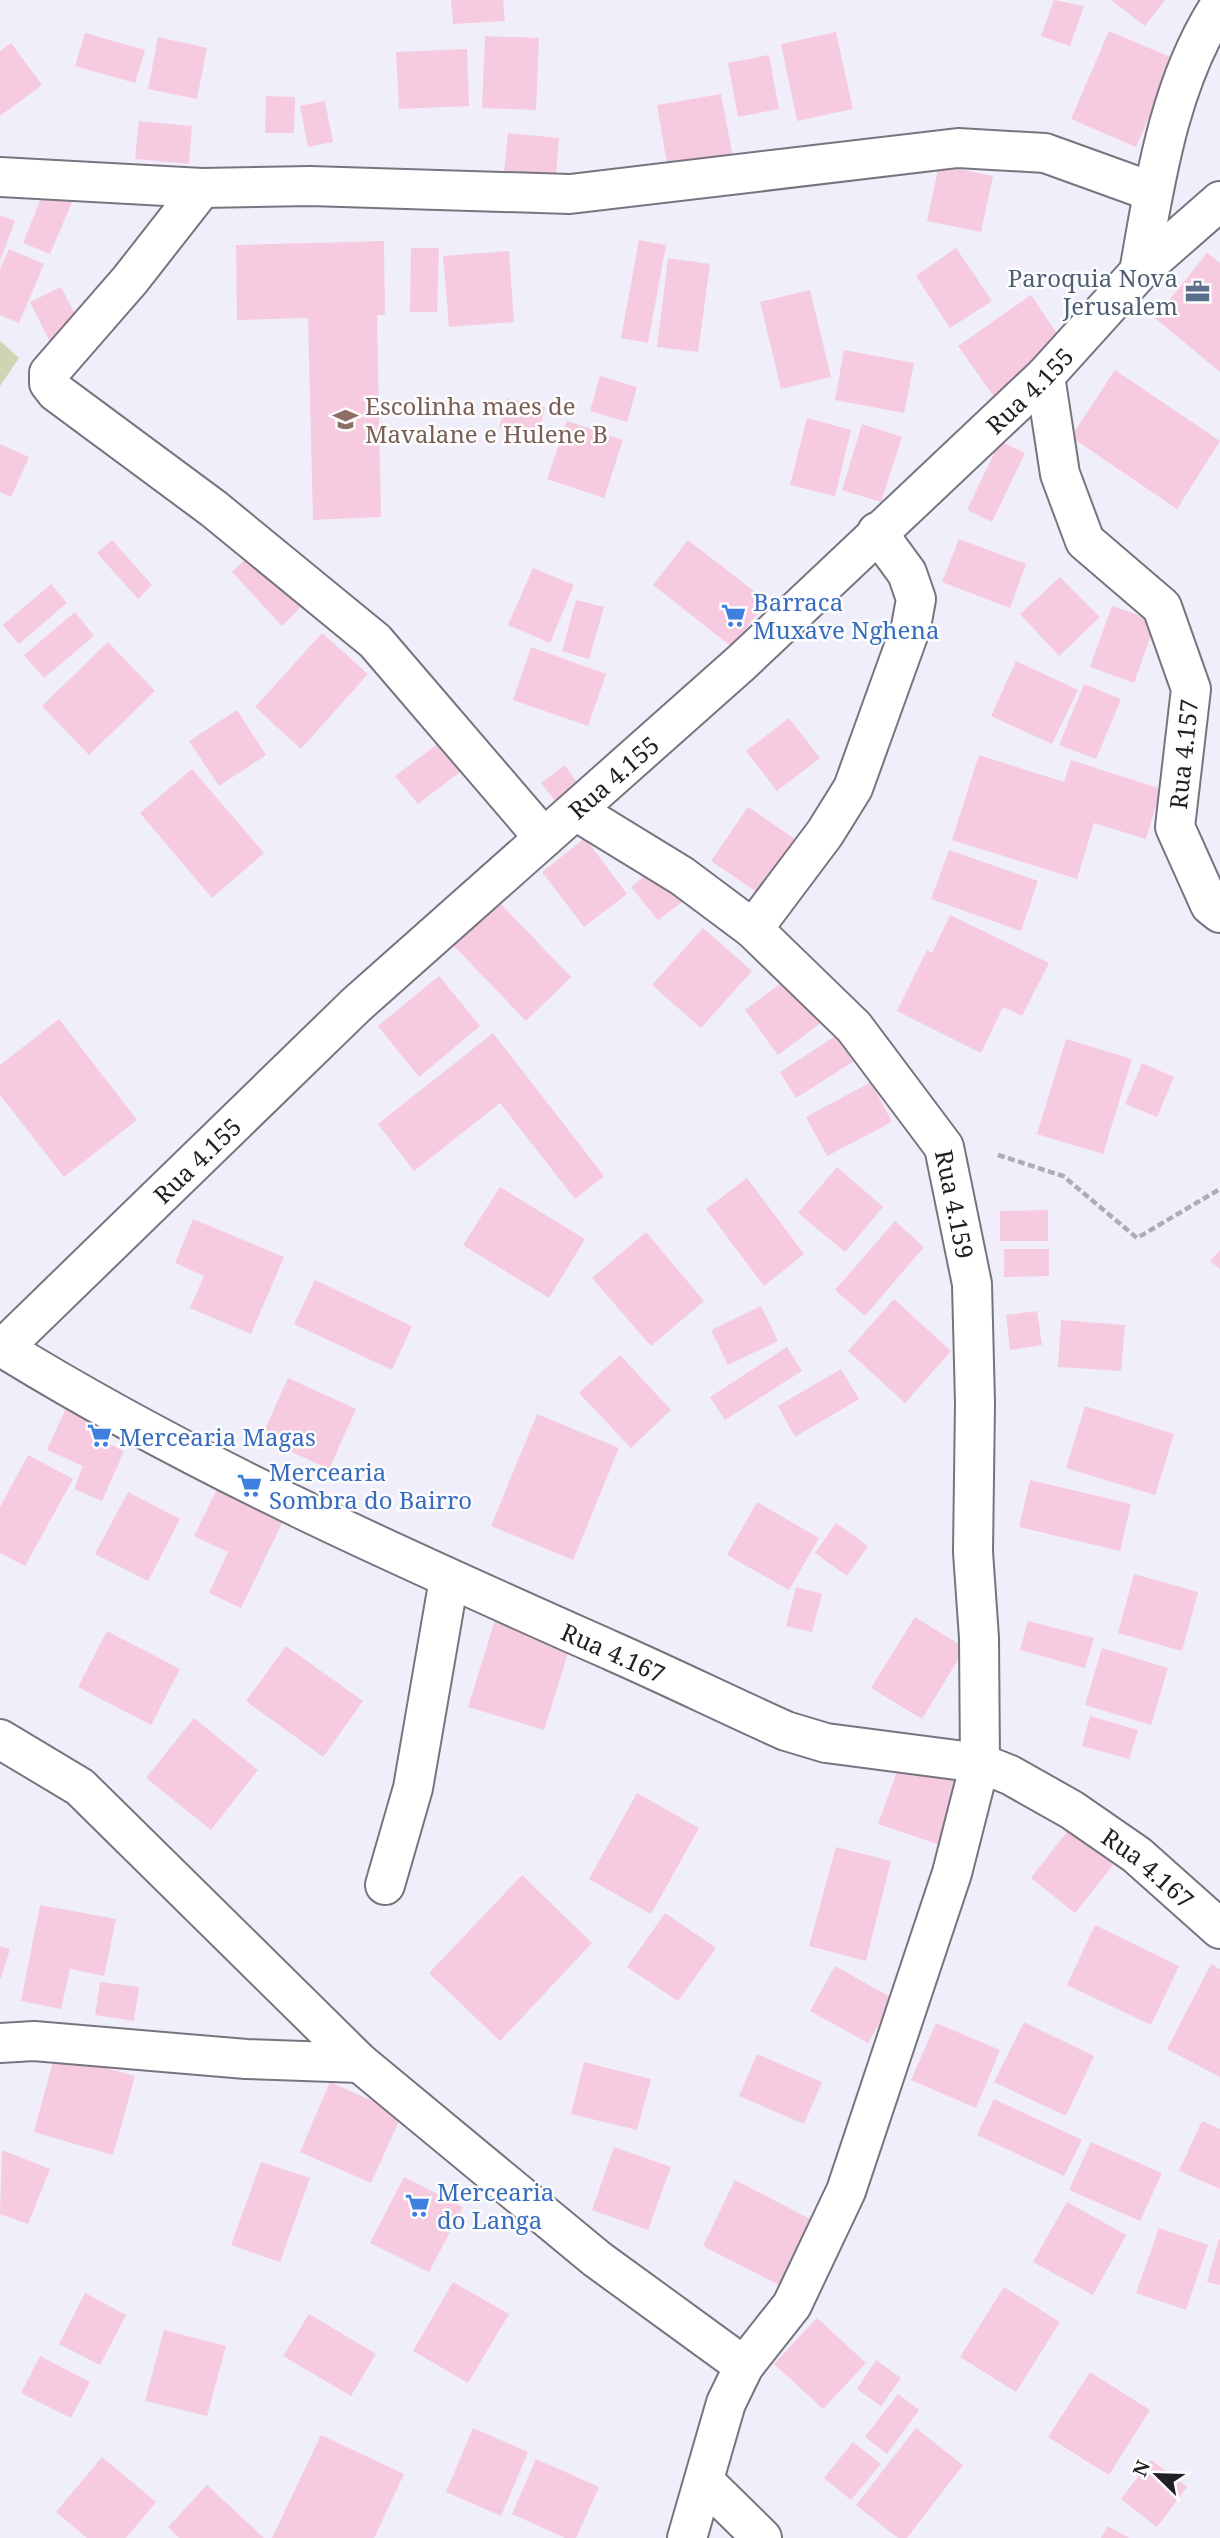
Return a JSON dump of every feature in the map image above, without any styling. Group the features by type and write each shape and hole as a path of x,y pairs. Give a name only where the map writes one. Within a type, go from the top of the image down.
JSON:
{"street":[{"path":"1139,272 1153,192 1186,68 1202,33 1220,5"},
{"path":"0,177 202,188 310,186 570,194 958,148 1045,153 1153,192"},
{"path":"202,188 130,280 49,373 49,383 56,391 214,509 375,641 544,838"},
{"name":"Rua 4.155","path":"1,1347 356,1005 741,663 1045,376 1139,272 1220,201"},
{"name":"Rua 4.157","path":"1045,376 1060,474 1085,541 1162,607 1191,689 1175,827 1210,905 1220,913"},
{"path":"753,929 825,833 853,788 911,627 916,599 907,573 877,532"},
{"name":"Rua 4.159","path":"576,811 682,876 753,929 854,1027 944,1147 972,1284 975,1403 973,1552 979,1638 980,1763 952,1873 846,2191 792,2305 744,2366 726,2403 687,2538"},
{"name":"Rua 4.167","path":"1,1347 96,1403 220,1468 449,1579 786,1731 826,1743 980,1763 1010,1774 1072,1810 1213,1909"},
{"path":"385,1885 413,1788 449,1579"},
{"path":"0,1739 43,1762 80,1787 360,2063 597,2259 744,2366"},
{"path":"0,2043 47,2041 246,2059 360,2063"},
{"path":"705,2482 762,2538"}],"path":[{"path":"944,1147 971,1147 1063,1175 1137,1238 1220,1189"}],"green space":[{"path":"0,341 19,358 0,386"}],"building":[{"path":"451,0 503,0 505,21 453,24"},
{"path":"1054,0 1084,6 1070,46 1041,36"},
{"path":"1111,0 1165,0 1145,26"},
{"path":"1109,31 1175,59 1136,147 1071,119"},
{"path":"836,32 853,109 797,121 781,44"},
{"path":"85,33 145,50 135,83 75,66"},
{"path":"485,36 539,38 536,110 482,108"},
{"path":"158,37 207,48 197,99 148,89"},
{"path":"11,43 42,85 0,116 0,51"},
{"path":"467,49 469,106 399,109 396,52"},
{"path":"769,55 779,109 738,117 728,63"},
{"path":"721,94 733,158 668,170 657,105"},
{"path":"266,96 295,97 294,133 265,133"},
{"path":"325,101 333,142 308,147 300,106"},
{"path":"139,121 192,126 189,164 135,159"},
{"path":"508,133 559,138 556,177 504,172"},
{"path":"939,165 993,176 981,232 927,221"},
{"path":"44,191 72,202 50,254 23,243"},
{"path":"0,215 15,221 0,261"},
{"path":"639,240 666,245 648,343 621,338"},
{"name":"Escolinha maes de Mavalane e Hulene B","path":"384,241 385,315 377,315 381,517 313,520 308,318 237,320 236,245"},
{"path":"411,248 439,248 437,312 410,312"},
{"path":"956,248 992,301 950,328 916,276"},
{"path":"9,249 44,264 19,323 0,315 0,269"},
{"path":"509,251 514,322 449,327 443,256"},
{"name":"Paroquia Nova Jerusalem","path":"1207,253 1220,263 1220,372 1155,318"},
{"path":"668,258 710,264 698,352 657,347"},
{"path":"61,287 83,330 52,346 30,302"},
{"path":"810,290 831,377 781,389 760,302"},
{"path":"1031,295 1066,347 994,397 958,346"},
{"path":"844,350 914,363 904,413 835,400"},
{"path":"1115,370 1220,441 1177,509 1071,437"},
{"path":"600,376 637,387 627,422 590,411"},
{"path":"507,398 545,407 538,437 499,428"},
{"path":"807,418 851,430 835,496 790,485"},
{"path":"567,421 623,440 604,498 547,479"},
{"path":"862,424 902,437 881,502 842,490"},
{"path":"1000,441 1025,453 992,522 967,510"},
{"path":"0,444 29,457 11,497 0,492"},
{"path":"959,539 1026,564 1010,608 942,582"},
{"path":"112,540 152,585 138,599 97,553"},
{"path":"688,540 767,601 732,647 653,585"},
{"path":"253,552 303,605 282,626 232,572"},
{"path":"533,568 574,585 550,643 508,625"},
{"path":"1060,577 1100,617 1059,656 1020,614"},
{"path":"51,584 67,603 19,644 3,625"},
{"path":"576,600 604,607 589,659 562,651"},
{"path":"1112,606 1156,621 1134,683 1090,667"},
{"path":"75,612 94,636 44,678 24,655"},
{"path":"322,633 368,674 301,749 255,707"},
{"path":"108,642 155,691 89,755 42,706"},
{"path":"531,647 606,674 588,726 513,700"},
{"path":"1016,661 1078,690 1052,744 991,716"},
{"path":"1084,684 1121,699 1096,759 1059,745"},
{"path":"237,710 266,755 219,786 189,741"},
{"path":"789,718 820,758 777,791 746,751"},
{"path":"440,742 461,771 418,804 395,776"},
{"path":"979,755 1064,782 1071,760 1161,789 1146,839 1094,823 1077,879 952,840"},
{"path":"565,765 579,786 556,802 541,783"},
{"path":"192,769 264,853 212,898 140,813"},
{"path":"748,807 801,843 764,897 711,861"},
{"path":"585,838 627,894 584,927 542,872"},
{"path":"949,850 1038,881 1021,931 931,899"},
{"path":"656,867 683,901 658,920 631,887"},
{"path":"498,901 571,977 526,1021 452,944"},
{"path":"950,915 1049,963 1022,1016 1003,1007 981,1053 897,1011 927,950 932,953"},
{"path":"703,928 752,971 701,1028 652,985"},
{"path":"439,976 480,1026 419,1077 378,1026"},
{"path":"788,978 822,1022 778,1055 745,1010"},
{"path":"59,1019 137,1120 64,1177 0,1095 0,1065"},
{"path":"493,1033 604,1176 575,1199 500,1103 414,1171 378,1124"},
{"path":"837,1035 854,1061 796,1098 780,1072"},
{"path":"1066,1039 1132,1059 1103,1154 1037,1134"},
{"path":"1142,1063 1174,1077 1157,1117 1125,1104"},
{"path":"871,1082 892,1122 827,1156 806,1117"},
{"path":"837,1167 883,1207 845,1252 798,1213"},
{"path":"747,1178 804,1254 764,1286 706,1209"},
{"path":"500,1187 585,1239 549,1298 463,1245"},
{"path":"1048,1210 1048,1241 1000,1241 1000,1211"},
{"path":"193,1219 284,1257 251,1334 190,1308 204,1276 175,1263"},
{"path":"895,1221 924,1247 865,1316 835,1290"},
{"path":"646,1232 704,1301 651,1346 592,1278"},
{"path":"1004,1249 1049,1249 1049,1276 1004,1277"},
{"path":"1220,1250 1220,1269 1210,1261"},
{"path":"315,1280 412,1326 392,1370 294,1324"},
{"path":"894,1299 951,1351 905,1403 848,1351"},
{"path":"761,1306 778,1341 728,1365 711,1330"},
{"path":"1037,1311 1042,1345 1010,1350 1006,1315"},
{"path":"1061,1320 1125,1325 1121,1371 1058,1367"},
{"path":"787,1347 802,1371 725,1420 710,1397"},
{"path":"620,1355 671,1410 631,1448 579,1393"},
{"path":"841,1369 859,1399 795,1437 778,1406"},
{"path":"288,1378 356,1409 329,1469 261,1438"},
{"path":"1085,1406 1174,1434 1155,1495 1066,1468"},
{"path":"66,1408 102,1423 96,1437 124,1451 102,1501 74,1489 83,1466 47,1450"},
{"path":"537,1414 619,1448 573,1560 491,1526"},
{"path":"28,1455 73,1479 25,1566 0,1553 0,1507"},
{"path":"1030,1480 1131,1504 1120,1551 1019,1527"},
{"path":"221,1481 287,1513 241,1608 209,1593 228,1552 194,1536"},
{"path":"128,1492 180,1519 148,1581 95,1554"},
{"path":"757,1502 819,1538 789,1590 727,1555"},
{"path":"836,1523 868,1546 847,1576 815,1553"},
{"path":"1134,1574 1198,1592 1182,1651 1118,1633"},
{"path":"796,1587 822,1594 812,1632 786,1626"},
{"path":"497,1614 573,1637 544,1730 468,1707"},
{"path":"915,1617 965,1648 922,1719 871,1688"},
{"path":"1028,1621 1094,1638 1085,1668 1020,1650"},
{"path":"107,1631 180,1669 151,1725 78,1687"},
{"path":"286,1646 363,1701 323,1757 246,1701"},
{"path":"1102,1648 1168,1668 1151,1725 1085,1705"},
{"path":"1090,1716 1138,1730 1129,1759 1082,1746"},
{"path":"194,1718 258,1770 211,1830 146,1778"},
{"path":"901,1761 962,1782 940,1845 878,1824"},
{"path":"637,1793 699,1828 651,1914 589,1879"},
{"path":"1072,1825 1117,1860 1075,1913 1031,1878"},
{"path":"836,1847 891,1861 866,1961 809,1946"},
{"path":"522,1875 592,1943 500,2041 429,1973"},
{"path":"40,1905 116,1919 104,1976 70,1969 61,2009 21,2001"},
{"path":"665,1913 716,1948 678,2001 627,1967"},
{"path":"1095,1925 1179,1966 1151,2025 1067,1985"},
{"path":"0,1946 10,1949 1,1978 0,1978"},
{"path":"1211,1964 1220,1969 1220,2077 1167,2049"},
{"path":"835,1966 894,1999 868,2043 810,2011"},
{"path":"100,1982 139,1987 134,2021 95,2015"},
{"path":"1024,2022 1094,2056 1066,2116 994,2082"},
{"path":"936,2023 1000,2050 976,2108 911,2080"},
{"path":"55,2054 135,2076 113,2155 34,2132"},
{"path":"757,2054 822,2082 804,2124 739,2096"},
{"path":"584,2062 651,2079 637,2130 571,2114"},
{"path":"330,2082 402,2114 371,2183 300,2152"},
{"path":"994,2099 1082,2140 1064,2176 977,2135"},
{"path":"1202,2121 1220,2129 1220,2189 1179,2171"},
{"path":"1091,2142 1162,2173 1140,2221 1069,2190"},
{"path":"614,2147 671,2167 648,2230 592,2210"},
{"path":"2,2150 50,2169 28,2224 0,2214"},
{"path":"261,2162 310,2178 280,2262 231,2245"},
{"path":"404,2177 463,2207 429,2272 370,2243"},
{"path":"735,2180 814,2221 781,2286 703,2246"},
{"path":"1067,2202 1126,2235 1093,2295 1033,2262"},
{"path":"1159,2228 1208,2245 1186,2310 1136,2293"},
{"path":"1220,2239 1220,2285 1207,2282"},
{"path":"453,2282 509,2314 468,2383 413,2351"},
{"path":"1004,2287 1060,2322 1016,2392 960,2357"},
{"path":"85,2293 126,2315 100,2365 59,2344"},
{"path":"309,2314 376,2354 351,2396 283,2356"},
{"path":"817,2318 866,2363 823,2409 774,2364"},
{"path":"164,2330 226,2346 207,2416 145,2401"},
{"path":"40,2356 90,2382 71,2418 21,2393"},
{"path":"876,2360 901,2378 881,2406 857,2389"},
{"path":"1090,2372 1150,2410 1109,2475 1048,2437"},
{"path":"898,2394 919,2410 887,2454 865,2437"},
{"path":"473,2428 528,2452 501,2516 446,2492"},
{"path":"916,2428 963,2465 907,2538 898,2538 856,2505"},
{"path":"321,2435 404,2474 374,2538 272,2538"},
{"path":"853,2442 881,2464 851,2500 824,2478"},
{"path":"102,2457 156,2502 126,2538 87,2538 56,2512"},
{"path":"536,2459 599,2487 576,2538 565,2538 512,2514"},
{"path":"1151,2460 1187,2487 1157,2527 1121,2499"},
{"path":"207,2485 264,2538 179,2538 168,2527"},
{"path":"1108,2526 1129,2538 1101,2538"}],"place":[{"name":"Paroquia Nova Jerusalem","path":"1198,291"},
{"name":"Escolinha maes de Mavalane e Hulene B","path":"345,419"},
{"name":"Barraca Muxave Nghena","path":"733,615"},
{"name":"Mercearia Magas","path":"99,1436"},
{"name":"Mercearia Sombra do Bairro","path":"249,1485"},
{"name":"Mercearia do Langa","path":"417,2205"}]}
